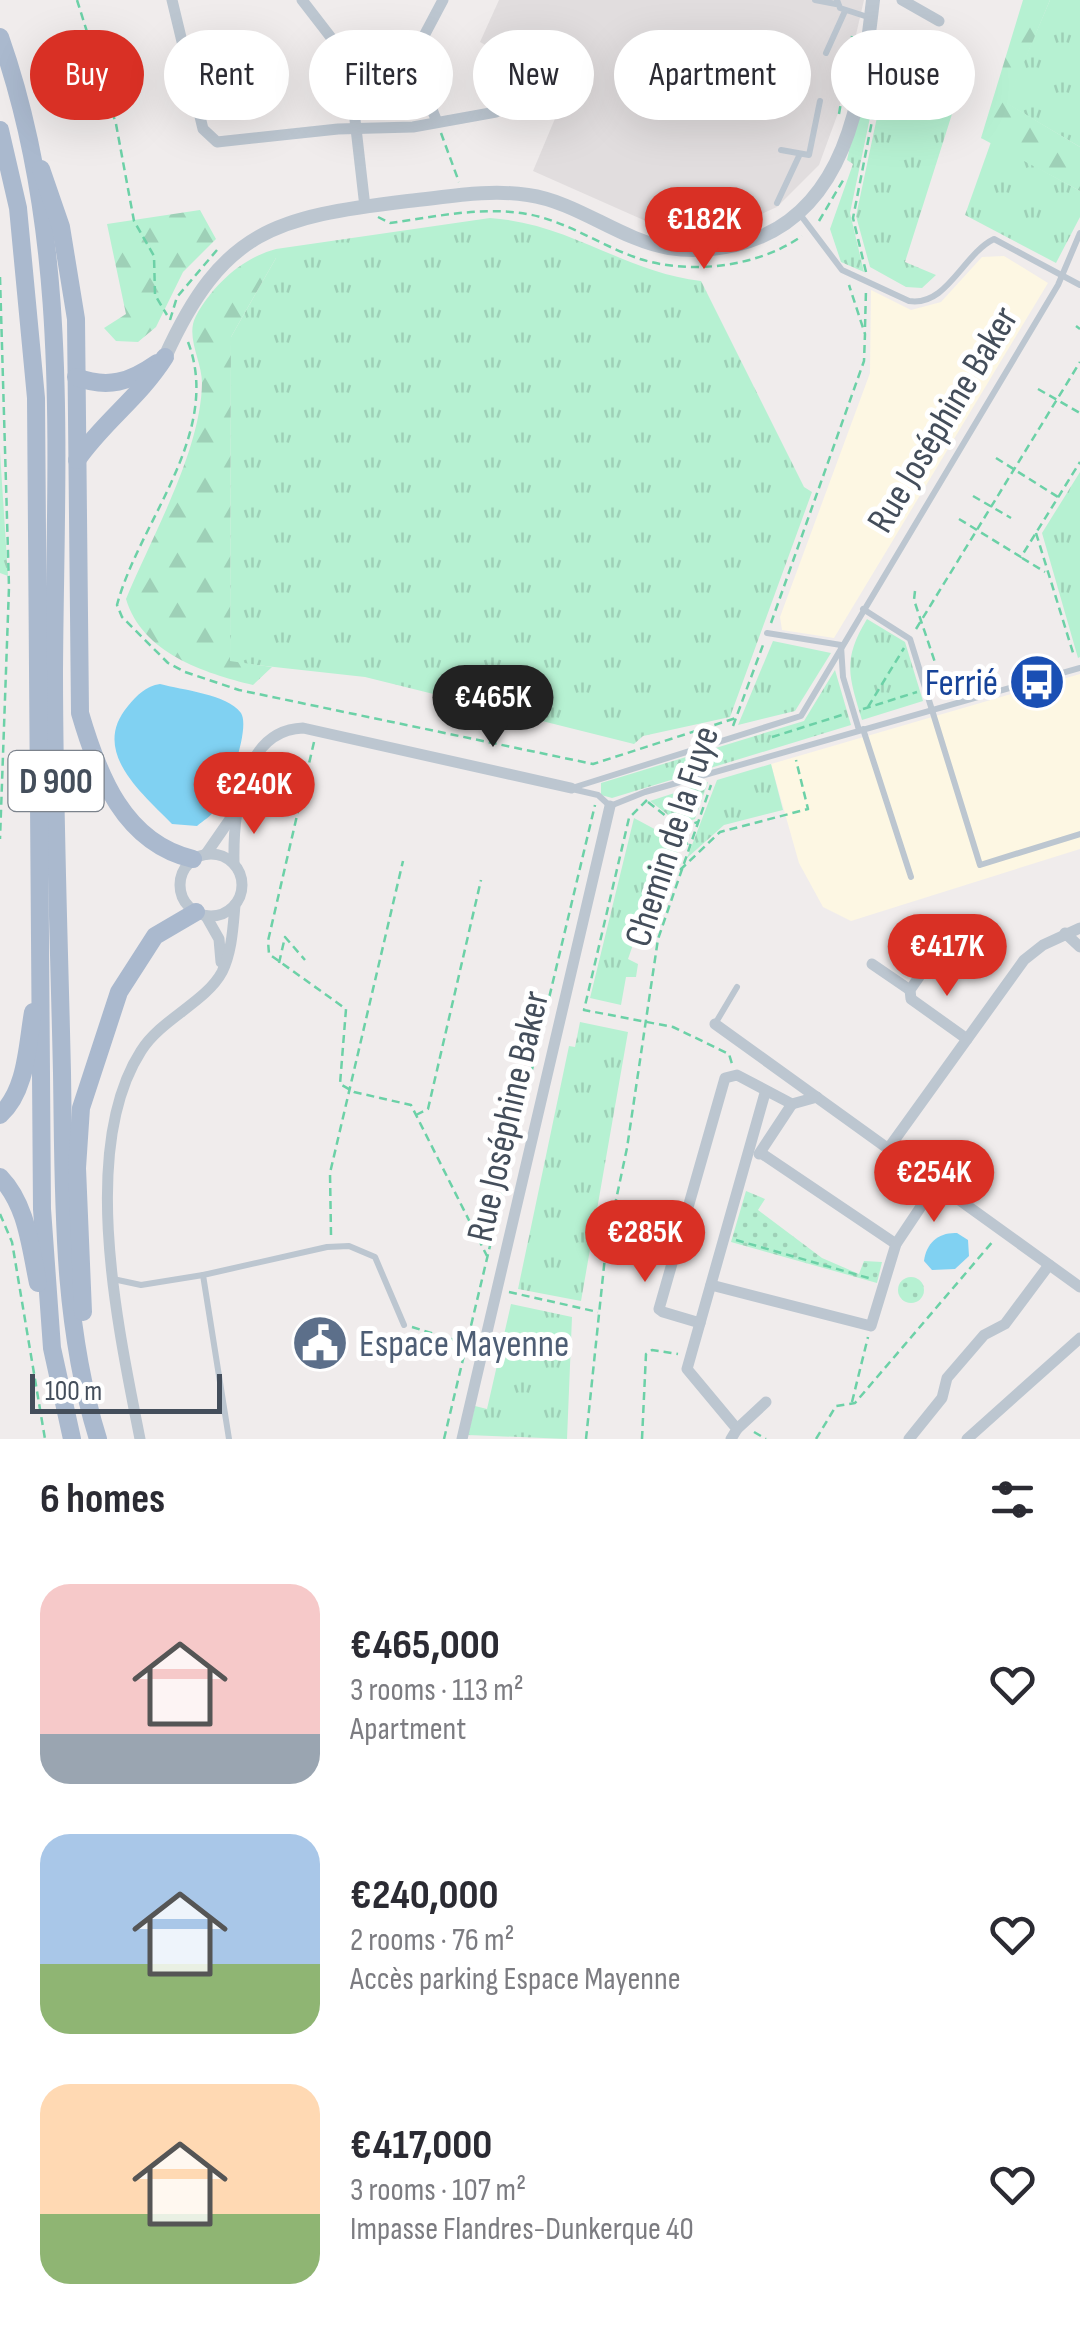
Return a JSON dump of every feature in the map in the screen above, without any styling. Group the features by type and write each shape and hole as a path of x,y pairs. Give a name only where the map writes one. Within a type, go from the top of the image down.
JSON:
{"main road":[{"name":"D 900","path":"0,37 32,148 54,316 54,676 65,1259 81,1384 98,1439"},
{"name":"D 900","path":"0,130 23,244 36,398 42,1208 52,1348 72,1439"},
{"path":"32,148 50,188 72,279 84,728 97,766 134,826 172,854 199,856"},
{"path":"76,377 94,384 115,384 137,377 165,357"},
{"path":"77,460 90,442 143,392 165,357"},
{"path":"90,1412 78,1248 82,1108 118,992 154,936 201,914"},
{"path":"0,1115 11,1104 23,1074 41,962"},
{"path":"0,1177 13,1191 25,1220 52,1348"}],"street":[{"path":"172,0 208,137 225,143 473,116"},
{"path":"302,0 336,44 350,76 366,206"},
{"path":"437,122 416,69 419,38 443,0"},
{"path":"868,30 872,0"},
{"path":"902,0 939,22"},
{"path":"165,357 207,279 261,234 292,221 366,206 482,192 530,195 666,248 699,251 755,240 799,213 823,188 850,134 852,120"},
{"path":"140,1439 112,1279 108,1184 116,1115 127,1080 155,1031 210,987 222,972 242,879 234,862 238,809 262,745 286,728 309,729 570,788"},
{"name":"Rue Joséphine Baker","path":"462,1439 610,806"},
{"path":"222,972 219,939 180,891 182,873 238,809"},
{"path":"199,856 234,862"},
{"path":"201,914 222,914 235,905"},
{"path":"888,1149 1024,960 1065,933 1080,928"},
{"path":"1065,933 1080,948"},
{"path":"932,958 910,990 911,999 968,1040"},
{"path":"872,964 910,990"},
{"path":"715,1024 1080,1287"},
{"path":"700,1323 659,1309 725,1078 737,1075 792,1104 817,1098"},
{"path":"765,1093 688,1369 734,1434 766,1402"},
{"path":"747,1158 762,1153 792,1104"},
{"path":"762,1153 896,1244"},
{"path":"711,1285 871,1326 896,1244 936,1184"},
{"path":"909,1439 942,1398 946,1378 984,1335 1004,1324 1049,1265"},
{"path":"966,1439 1080,1338"}],"lane":[{"path":"814,0 837,2 845,11 870,18"},
{"path":"826,52 845,11"},
{"path":"781,150 799,156 808,154 814,146 820,101"},
{"path":"778,203 799,156"},
{"path":"799,213 842,270 921,303 934,297 994,239 1080,285"},
{"name":"Rue Joséphine Baker","path":"570,788 801,716 1058,284 1080,233"},
{"path":"863,609 910,639 980,865 1080,834"},
{"path":"767,634 841,645 843,677 911,878"},
{"path":"570,788 598,794 610,806 644,792 932,707 1080,668"},
{"path":"715,1024 737,987"},
{"path":"112,1279 141,1285 349,1246 375,1258 404,1325"},
{"path":"203,1275 228,1439"}],"path":[{"path":"77,0 116,124 134,220 154,256 155,295 168,316"},
{"path":"865,334 866,281 853,218 872,120"},
{"path":"437,122 460,184"},
{"name":"Chemin de la Fuye","path":"729,738 864,361 865,334 858,303 842,270"},
{"path":"0,277 9,587 0,839"},
{"path":"177,330 194,357 195,391 187,439 117,605 122,617 148,643 185,672 239,690 593,764 736,718"},
{"path":"868,707 1080,362"},
{"path":"1038,388 1080,414"},
{"path":"996,458 1058,496"},
{"path":"1021,557 1080,462"},
{"path":"973,496 1011,518"},
{"path":"959,519 1048,573"},
{"path":"1036,533 1074,656"},
{"path":"0,585 9,587"},
{"path":"915,592 949,703"},
{"path":"860,710 927,689"},
{"path":"322,706 309,729 268,941 270,954 346,1010 348,1024 340,1084 350,1091 411,1106 487,1257"},
{"path":"679,871 720,832 808,809 794,750"},
{"name":"Chemin de la Fuye","path":"586,1439 599,1312 658,939 716,772"},
{"path":"644,792 648,802 680,828 688,848"},
{"path":"444,1439 598,794"},
{"path":"648,802 630,818 584,1010 673,1027 700,1038 728,1054 737,1075"},
{"path":"680,828 698,822"},
{"path":"331,1247 330,1173 403,862"},
{"path":"416,1115 428,1108 481,880"},
{"path":"279,964 286,937 305,960"},
{"path":"0,1214 12,1242 45,1439"},
{"path":"816,1439 836,1406 852,1402 1001,1231"},
{"path":"724,1236 884,1282"},
{"path":"509,1292 599,1312"},
{"path":"404,1325 451,1339"},
{"path":"852,1402 871,1326"},
{"path":"642,1439 646,1354 652,1350 691,1356"}],"shaded area":[{"path":"499,0 864,0 857,30 831,30 831,120 835,120 819,165 777,207 730,228 701,232 672,231 533,171 554,120 594,120 594,30 485,30"},
{"path":"1004,256 1048,283 834,638 782,630 780,617 870,373 871,290 911,310 941,302 982,257"},
{"path":"1080,674 1080,849 851,921 823,907 799,863 771,764"}],"green space":[{"path":"1023,0 1050,0 1007,103 1080,147 1080,191 981,138"},
{"path":"1050,0 1080,0 1080,147 1006,103"},
{"path":"856,120 869,120 850,213 864,272 841,262 830,229 853,164 847,160"},
{"path":"876,120 950,120 905,262 936,275 922,288 906,287 870,267 856,216"},
{"path":"991,142 1080,191 1080,217 1056,263 965,215"},
{"path":"200,210 216,239 183,272 156,327 138,342 116,341 104,328 126,314 107,224"},
{"path":"490,218 546,229 647,268 701,281 804,487 812,492 730,717 643,736 634,744 365,677 230,662 231,337 276,258 276,249"},
{"path":"276,249 276,258 231,337 230,661 272,667 253,685 196,667 160,647 134,618 126,599 184,465 200,409 202,383 192,332 196,316 230,274"},
{"path":"0,452 8,576 0,573"},
{"path":"1080,472 1080,657 1078,658 1042,533"},
{"path":"867,619 905,642 923,701 862,720 850,668 854,646"},
{"path":"773,641 831,653 795,711 738,725"},
{"path":"835,670 851,725 612,798 601,795 601,783 804,721"},
{"path":"771,764 783,810 724,825 687,858 717,780"},
{"path":"708,782 695,819 680,824 650,801"},
{"path":"634,818 673,839 678,854 652,890 628,959 638,964 636,977 626,977 621,1005 590,998"},
{"path":"580,1022 628,1032 581,1301 518,1289 569,1046 575,1047"},
{"path":"746,1191 765,1199 758,1210 822,1258 859,1274 864,1261 882,1262 877,1283 731,1242"},
{"path":"911,1277 921,1280 921,1300 911,1303 901,1300 898,1290 901,1280"},
{"path":"511,1304 572,1317 567,1439 468,1435 475,1406 487,1409"}],"water":[{"path":"160,684 226,701 241,713 243,733 225,791 213,812 197,826 172,824 134,784 117,755 114,739 128,706 138,695"},
{"path":"957,1233 968,1240 969,1256 955,1269 932,1270 924,1261 931,1244 945,1234"}],"place":[{"name":"Ferrié","path":"1037,682"},
{"name":"Espace Mayenne","path":"320,1343"}]}
